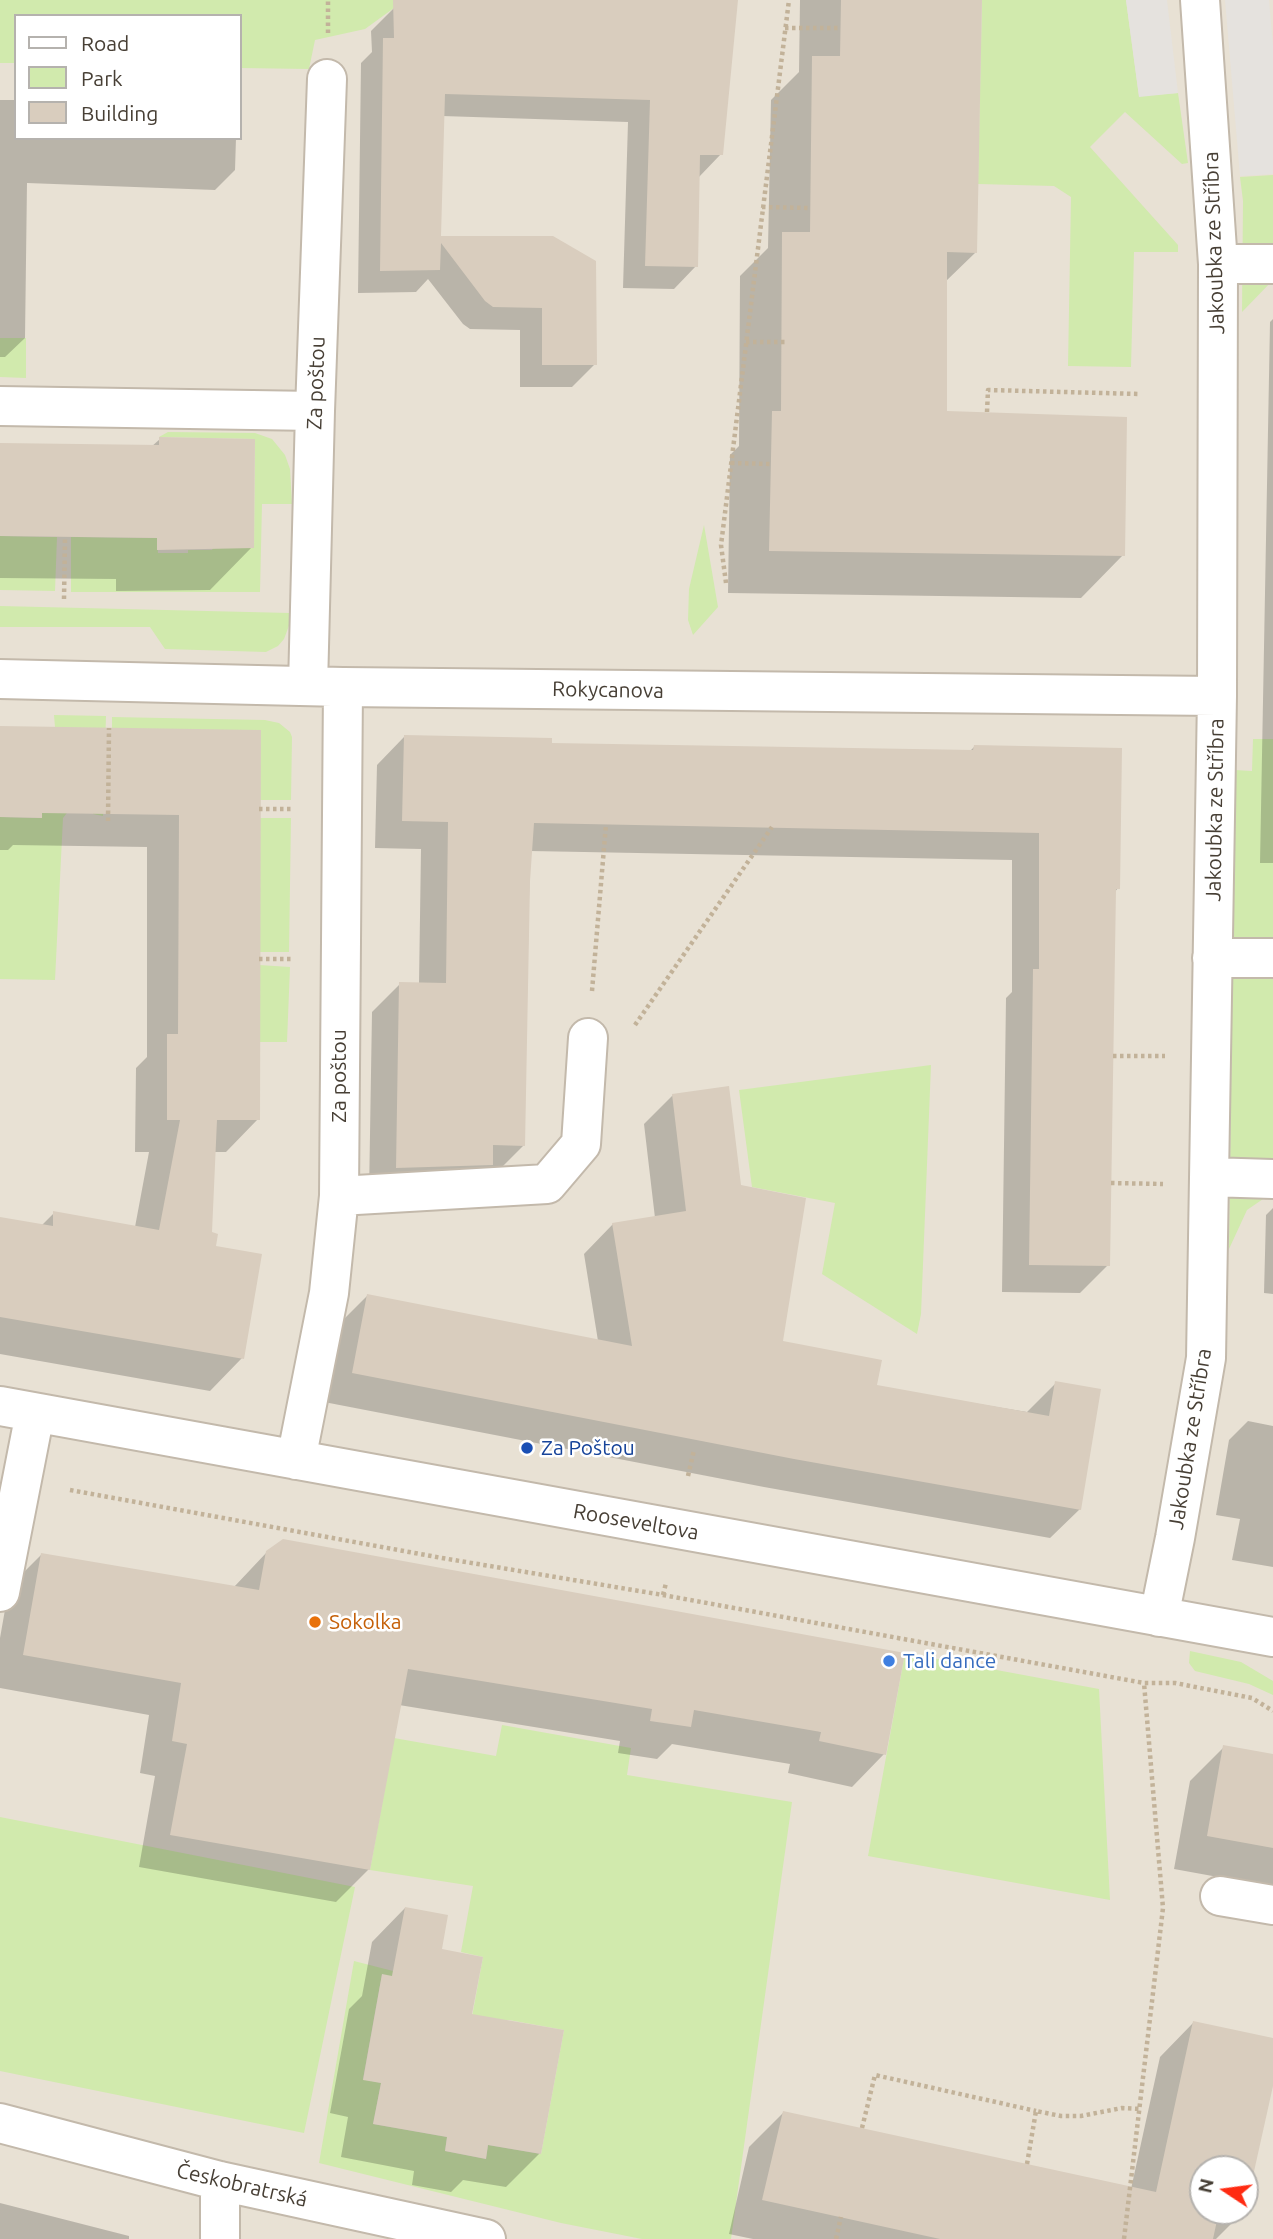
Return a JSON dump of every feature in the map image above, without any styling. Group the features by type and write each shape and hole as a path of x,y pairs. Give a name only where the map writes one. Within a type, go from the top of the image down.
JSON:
{"street":[{"name":"Jakoubka ze Stříbra","path":"1159,1617 1206,1358 1217,696 1218,264 1200,0"},
{"name":"Za poštou","path":"296,1460 329,1293 339,1196 326,687 315,411 327,79"},
{"path":"1218,264 1273,264"},
{"path":"0,405 315,411"},
{"name":"Rokycanova","path":"0,679 326,687 1217,696"},
{"path":"1212,958 1273,958"},
{"path":"339,1196 547,1184 581,1144 587,1038"},
{"path":"1209,1177 1273,1179"},
{"path":"0,1592 22,1482 17,1410"},
{"name":"Rooseveltova","path":"17,1410 1273,1637"},
{"path":"1220,1896 1273,1905"},
{"name":"Českobratrská","path":"0,2123 220,2181 486,2239"},
{"path":"220,2181 220,2239"}],"path":[{"path":"726,583 721,545 789,0"},
{"path":"785,28 840,28"},
{"path":"762,208 810,208"},
{"path":"746,342 787,342"},
{"path":"987,412 988,390 1139,394"},
{"path":"731,463 771,464"},
{"path":"64,599 65,537"},
{"path":"108,821 109,718"},
{"path":"259,809 300,808"},
{"path":"587,1038 606,824"},
{"path":"631,1033 772,828"},
{"path":"260,959 297,959"},
{"path":"1113,1056 1168,1056"},
{"path":"1111,1183 1166,1184"},
{"path":"688,1476 694,1450"},
{"path":"22,1482 1144,1683 1175,1683 1252,1698 1273,1711"},
{"path":"663,1595 666,1583"},
{"path":"1124,2239 1163,1908 1144,1683"},
{"path":"862,2128 875,2076 1060,2116 1081,2116 1122,2108 1141,2109"},
{"path":"1027,2164 1035,2111"},
{"path":"836,2239 841,2217"}],"shaded area":[{"path":"0,0 1273,0 1273,2239 0,2239"},
{"path":"1126,0 1167,0 1178,93 1139,97"},
{"path":"1225,0 1269,0 1273,46 1273,174 1240,176"}],"green space":[{"path":"0,0 405,0 365,29 315,40 309,69 242,68 242,14 14,14 14,63 0,63"},
{"path":"982,0 1126,0 1139,96 1178,93 1188,163 1182,164 1125,112 1090,147 1178,245 1178,252 1134,252 1131,367 1068,366 1071,197 1054,186 978,184"},
{"path":"1273,175 1273,280 1242,312 1243,201 1240,177"},
{"path":"0,338 26,338 26,378 0,377"},
{"path":"168,432 255,433 272,439 285,455 290,469 292,504 262,504 260,592 71,592 71,537 157,538 158,553 188,553 188,550 213,548 254,548 255,439 159,437"},
{"path":"704,525 718,607 693,635 688,620 689,589"},
{"path":"0,536 57,537 55,591 0,590"},
{"path":"0,606 290,613 290,623 284,639 278,646 266,652 165,649 150,627 0,627"},
{"path":"54,715 106,716 103,816 93,814 95,745 73,805 63,818 55,980 0,979 0,817 42,818 43,739 55,727"},
{"path":"112,717 265,720 279,723 292,737 291,800 260,800 112,728"},
{"path":"1253,739 1273,739 1273,1199 1263,1199 1247,1210 1229,1249 1235,770 1252,771"},
{"path":"259,818 291,818 289,952 259,952"},
{"path":"259,965 290,967 287,1042 259,1042"},
{"path":"931,1065 921,1314 917,1334 822,1274 835,1203 752,1187 739,1090"},
{"path":"1190,1651 1241,1662 1273,1681 1273,1695 1249,1684 1195,1671 1189,1663"},
{"path":"905,1653 1099,1689 1110,1900 868,1856"},
{"path":"502,1725 631,1748 627,1775 792,1802 731,2239 642,2239 561,2223 319,2163 354,1961 393,1971 392,1980 382,1974 363,2079 381,2083 373,2124 447,2137 445,2151 486,2159 488,2145 541,2154 564,2030 509,2020 471,2022 483,1957 461,1952 473,1886 370,1870 394,1738 496,1756"},
{"path":"0,1817 355,1887 304,2133 0,2071"}],"building":[{"path":"393,0 738,0 723,155 700,155 698,267 645,266 650,100 445,94 441,236 553,236 596,261 597,365 542,365 542,308 493,307 485,301 441,243 440,270 380,271 383,38 394,38"},
{"path":"841,0 982,0 977,253 947,252 947,411 1127,417 1125,556 769,551 772,411 781,411 782,232 810,232 812,56 840,56"},
{"path":"159,437 255,439 254,548 157,550 157,538 0,536 0,443 159,445"},
{"path":"0,726 261,730 260,1120 217,1120 212,1232 218,1234 216,1246 262,1254 244,1359 0,1317 0,1217 53,1226 53,1211 159,1230 180,1120 167,1120 167,1034 178,1034 179,815 42,813 42,818 0,817"},
{"path":"404,735 552,738 552,743 973,750 974,745 1122,748 1120,889 1116,889 1110,1266 1029,1265 1033,969 1039,969 1039,833 534,823 530,881 525,1146 493,1145 493,1165 396,1168 399,982 446,983 448,822 402,821"},
{"path":"729,1086 741,1185 806,1198 783,1341 882,1360 877,1385 1049,1416 1055,1381 1101,1389 1081,1510 794,1459 352,1373 367,1294 632,1346 612,1223 686,1211 672,1094"},
{"path":"283,1539 905,1653 886,1755 819,1741 821,1732 694,1710 691,1727 650,1721 652,1709 408,1669 370,1870 170,1835 187,1744 172,1741 181,1683 23,1655 41,1553 259,1590 266,1551"},
{"path":"1223,1745 1273,1754 1273,1848 1207,1836"},
{"path":"405,1907 448,1915 442,1949 483,1957 472,2014 564,2030 541,2154 488,2145 486,2159 445,2151 447,2137 373,2124 381,2083 363,2080 382,1974 392,1976"},
{"path":"1193,2021 1273,2038 1273,2086 1258,2155 1189,2155 1189,2225 1216,2225 1213,2239 940,2239 762,2200 783,2111 1156,2192"}],"place":[{"name":"Za Poštou","path":"527,1448"},
{"name":"Sokolka","path":"315,1622"},
{"name":"Tali dance","path":"889,1661"}]}
